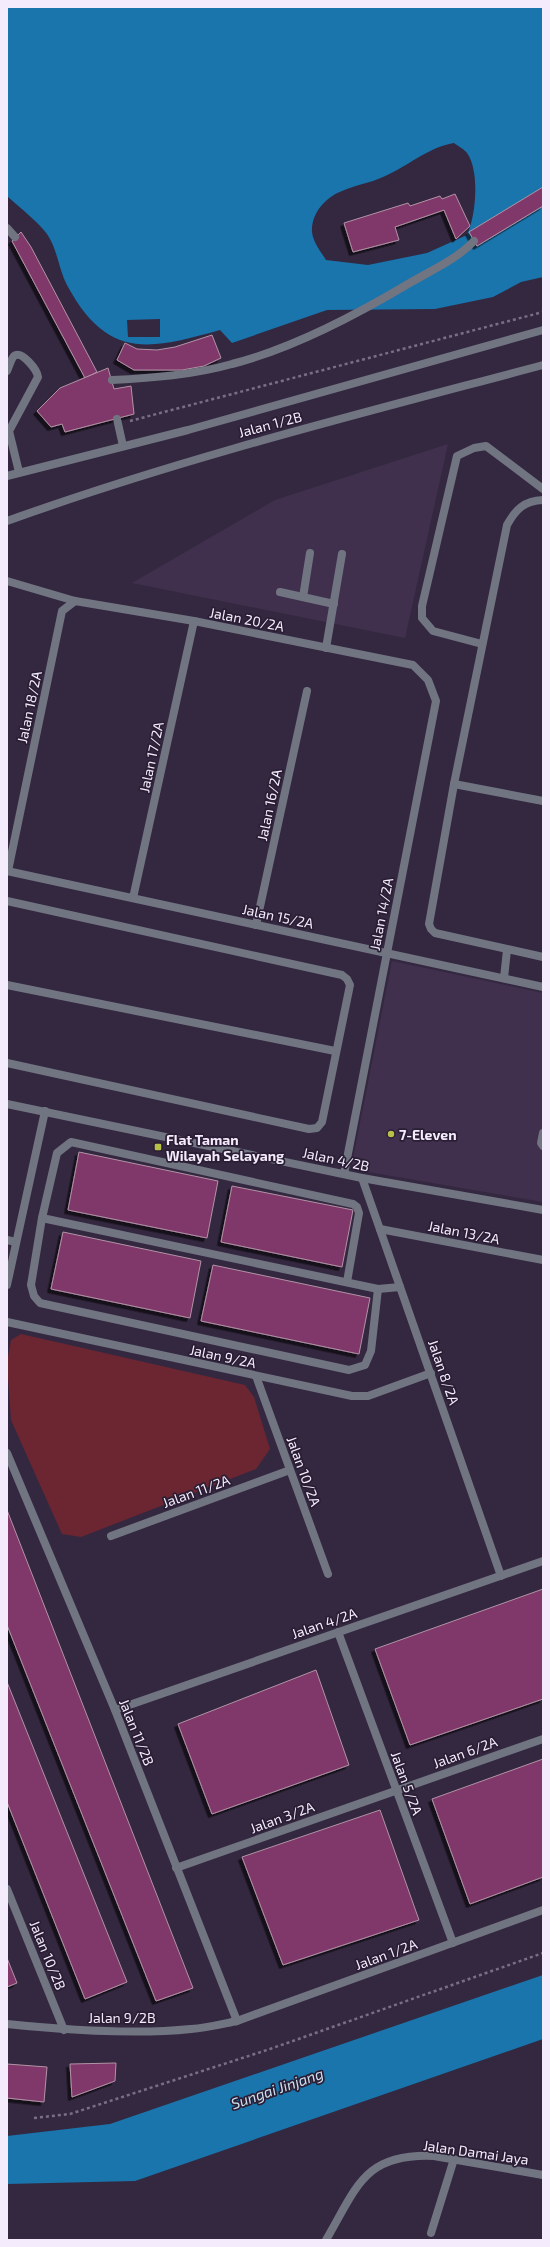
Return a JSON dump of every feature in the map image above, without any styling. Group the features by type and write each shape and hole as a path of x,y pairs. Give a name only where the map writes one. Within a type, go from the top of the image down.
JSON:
{"street":[{"path":"7,228 14,237"},
{"path":"112,380 169,376 232,364 283,346 333,324 385,298 458,255 474,241"},
{"name":"Jalan 1/2B","path":"7,476 188,430 543,330"},
{"path":"7,371 14,356 20,355 36,368 38,377 8,431 19,472"},
{"name":"Jalan 1/2B","path":"7,521 98,489 246,444 543,364"},
{"path":"117,422 123,446"},
{"path":"482,644 433,631 422,618 422,606 457,456 474,448 486,446 543,489"},
{"path":"543,500 531,500 516,510 506,525 454,784 429,924 435,933 543,957"},
{"path":"303,597 310,553"},
{"path":"326,648 342,554"},
{"name":"Jalan 20/2A","path":"7,581 75,601 194,621 413,665"},
{"path":"280,592 334,604"},
{"name":"Jalan 18/2A","path":"7,871 62,610 75,601"},
{"name":"Jalan 17/2A","path":"133,898 194,621"},
{"name":"Jalan 14/2A","path":"344,1174 436,701 428,680 413,665"},
{"name":"Jalan 16/2A","path":"256,925 307,691"},
{"path":"454,784 543,801"},
{"name":"Jalan 15/2A","path":"7,871 543,987"},
{"path":"7,901 342,975 347,979 350,985 335,1051 322,1122 317,1128 309,1129 7,1064"},
{"path":"504,978 507,950"},
{"path":"7,985 335,1051"},
{"name":"Jalan 4/2B","path":"7,1104 362,1178 543,1210"},
{"path":"7,1285 45,1111"},
{"path":"543,1133 541,1143 543,1146"},
{"path":"347,1282 359,1213 357,1207 353,1204 70,1142 57,1153 42,1218 31,1285 34,1296 40,1303 349,1370 365,1365 371,1351 378,1289"},
{"name":"Jalan 8/2A","path":"362,1178 501,1576"},
{"path":"42,1218 378,1289 400,1287"},
{"name":"Jalan 13/2A","path":"380,1229 543,1260"},
{"path":"7,1240 16,1242"},
{"name":"Jalan 9/2A","path":"7,1322 352,1396 368,1396 431,1373"},
{"name":"Jalan 10/2A","path":"256,1376 328,1574"},
{"name":"Jalan 11/2B","path":"7,1454 115,1710 237,2021"},
{"name":"Jalan 11/2A","path":"111,1536 290,1470"},
{"name":"Jalan 4/2A","path":"115,1710 543,1561"},
{"name":"Jalan 5/2A","path":"338,1632 452,1944"},
{"name":"Jalan 6/2A","path":"396,1791 543,1739"},
{"name":"Jalan 3/2A","path":"176,1868 396,1791"},
{"name":"Jalan 10/2B","path":"7,1889 64,2030"},
{"name":"Jalan 1/2A","path":"237,2021 543,1910"},
{"name":"Jalan 9/2B","path":"7,2024 64,2030 191,2029 237,2021"},
{"name":"Jalan Damai Jaya","path":"326,2240 359,2183 380,2164 419,2156 454,2160 543,2175"},
{"path":"431,2233 454,2160"}],"path":[{"path":"117,422 543,312"},
{"path":"34,2118 70,2114 270,2049 543,1953"}],"shaded area":[{"path":"448,444 405,638 132,583 275,500"},
{"path":"392,961 543,993 543,1202 351,1169"},
{"path":"21,1334 245,1385 254,1397 270,1449 256,1469 81,1537 62,1534 11,1420 7,1363 11,1340"}],"water":[{"path":"7,7 543,7 543,277 521,282 493,297 435,309 327,310 232,343 220,330 172,342 151,344 132,343 114,337 98,326 82,309 67,285 53,246 47,234 33,219 7,196","holes":["454,143 467,153 474,171 475,194 473,217 467,235 427,253 368,265 326,260 313,236 312,225 317,212 330,197 352,187 392,173 426,153 444,145"]},
{"name":"Sungai Jinjang","path":"543,1975 543,2039 135,2181 7,2184 7,2136 110,2124"}],"pier":[{"path":"160,319 160,337 128,337 127,320"}],"building":[{"path":"543,187 543,206 477,246 469,232"},
{"path":"455,194 470,226 456,239 444,210 395,227 399,240 353,252 344,223 408,203 410,206 440,196 442,199"},
{"path":"21,232 31,247 97,372 85,378 12,241"},
{"path":"212,335 221,358 204,366 182,370 134,370 117,360 125,343 137,349 157,350 175,347"},
{"path":"108,368 114,389 131,386 134,414 65,432 62,424 51,427 37,411 60,388"},
{"path":"79,1152 218,1181 207,1238 68,1210"},
{"path":"232,1186 353,1210 342,1267 221,1242"},
{"path":"63,1232 201,1261 190,1318 51,1289"},
{"path":"213,1265 370,1298 359,1354 201,1321"},
{"path":"7,1510 193,1988 156,2001 7,1625"},
{"path":"543,1589 543,1699 410,1745 375,1649"},
{"path":"316,1670 349,1765 212,1814 178,1724"},
{"path":"7,1682 127,1982 85,1999 7,1802"},
{"path":"543,1759 543,1877 470,1904 432,1799"},
{"path":"380,1810 419,1920 283,1965 242,1857"},
{"path":"7,1958 17,1983 7,1987"},
{"path":"116,2063 115,2081 72,2097 70,2064"},
{"path":"7,2064 47,2067 44,2102 7,2098"}],"place":[{"name":"7-Eleven","path":"391,1134"},
{"name":"Flat Taman Wilayah Selayang","path":"158,1147"}]}
